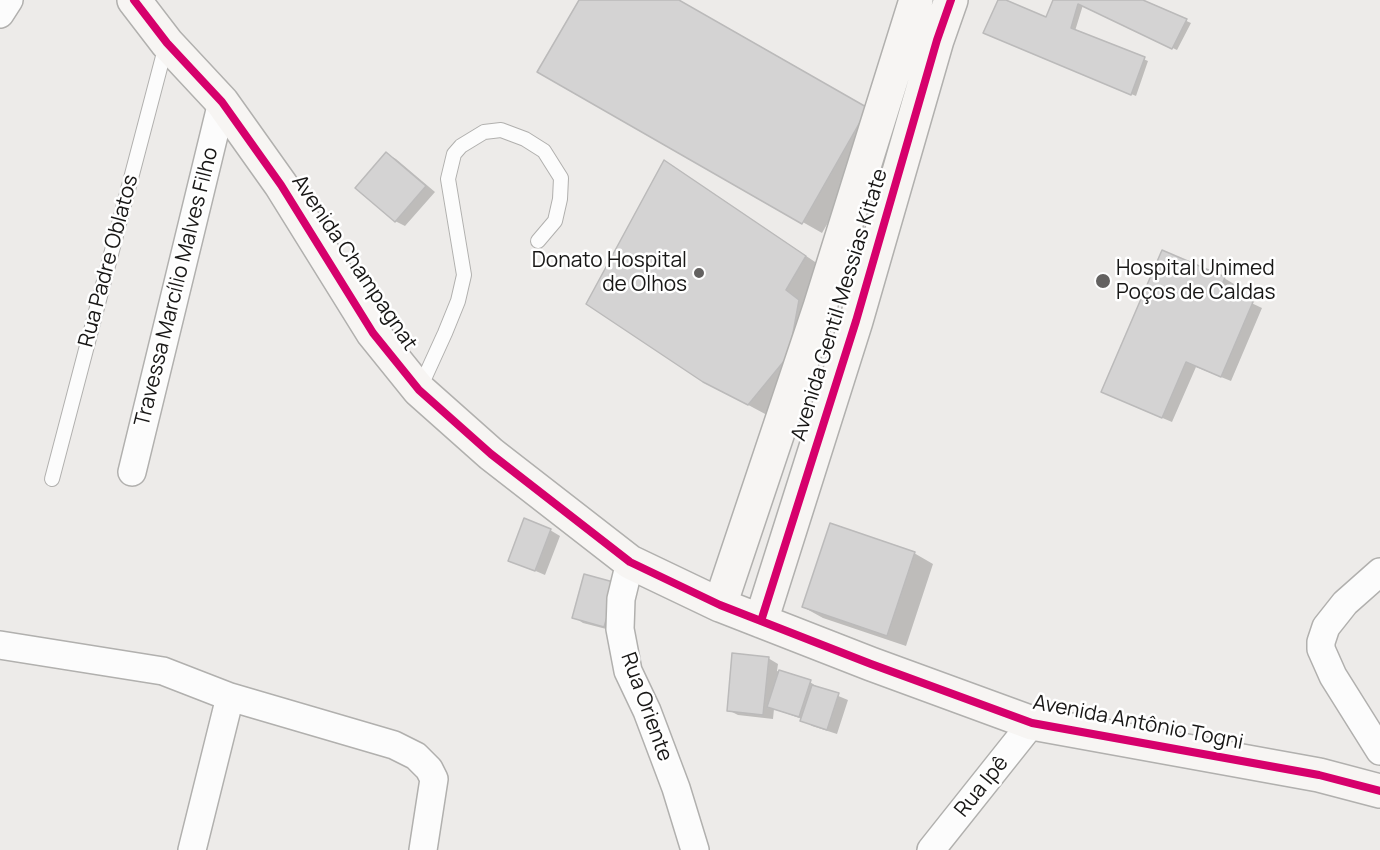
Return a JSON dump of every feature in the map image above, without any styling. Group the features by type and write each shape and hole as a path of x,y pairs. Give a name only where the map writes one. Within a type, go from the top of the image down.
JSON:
{"street":[{"path":"0,14 9,0"},
{"name":"Avenida Champagnat","path":"134,0 167,43 222,102 281,185 373,333 419,390 491,454 630,562 720,605 761,621"},
{"name":"Avenida Gentil Messias Kitate","path":"720,605 820,307 916,0"},
{"name":"Avenida Gentil Messias Kitate","path":"761,621 856,321 937,40 951,0"},
{"path":"905,31 937,40"},
{"name":"Travessa Marcílio Malves Filho","path":"132,472 222,102"},
{"path":"820,307 856,321"},
{"name":"Rua Oriente","path":"630,562 621,599 620,629 628,670 676,788 695,850"},
{"path":"1380,572 1345,603 1326,627 1321,649 1333,676 1380,751"},
{"name":"Avenida Antônio Togni","path":"761,621 1032,723 1319,775 1380,790"},
{"path":"0,645 163,671 230,697 394,745 416,756 429,769 434,779 423,850"},
{"path":"192,850 230,697"},
{"name":"Rua Ipê","path":"931,850 1032,723"}],"lane":[{"name":"Rua Padre Oblatos","path":"52,479 167,43"},
{"path":"419,390 454,311 464,275 448,179 454,154 461,146 484,132 501,130 525,139 544,151 561,178 560,199 555,220 538,241"}],"building":[{"path":"579,0 679,0 868,108 802,224 537,72"},
{"path":"998,0 1006,0 1046,17 1053,0 1143,0 1187,19 1172,49 1078,4 1071,28 1145,57 1131,95 983,33"},
{"path":"386,152 426,186 395,222 355,188"},
{"name":"Donato Hospital de Olhos","path":"664,160 806,256 786,290 799,300 789,355 748,405 703,382 586,304"},
{"path":"1162,250 1225,277 1221,288 1253,302 1221,377 1186,362 1162,418 1101,392"},
{"path":"524,518 551,529 535,571 508,561"},
{"path":"830,523 915,552 887,636 802,607"},
{"path":"584,574 617,583 604,627 572,618"},
{"path":"732,653 769,657 763,715 727,711"},
{"path":"779,670 811,680 799,717 767,707"},
{"path":"812,685 839,693 827,730 800,721"}],"cycle path":[{"path":"134,0 167,43 222,102 281,185 373,333 419,390 491,454 630,562 720,605 1032,723 1319,775 1380,791"},
{"path":"761,621 856,321 937,40 951,0"}],"place":[{"name":"Donato Hospital de Olhos","path":"699,273"},
{"name":"Hospital Unimed Poços de Caldas","path":"1103,281"}]}
